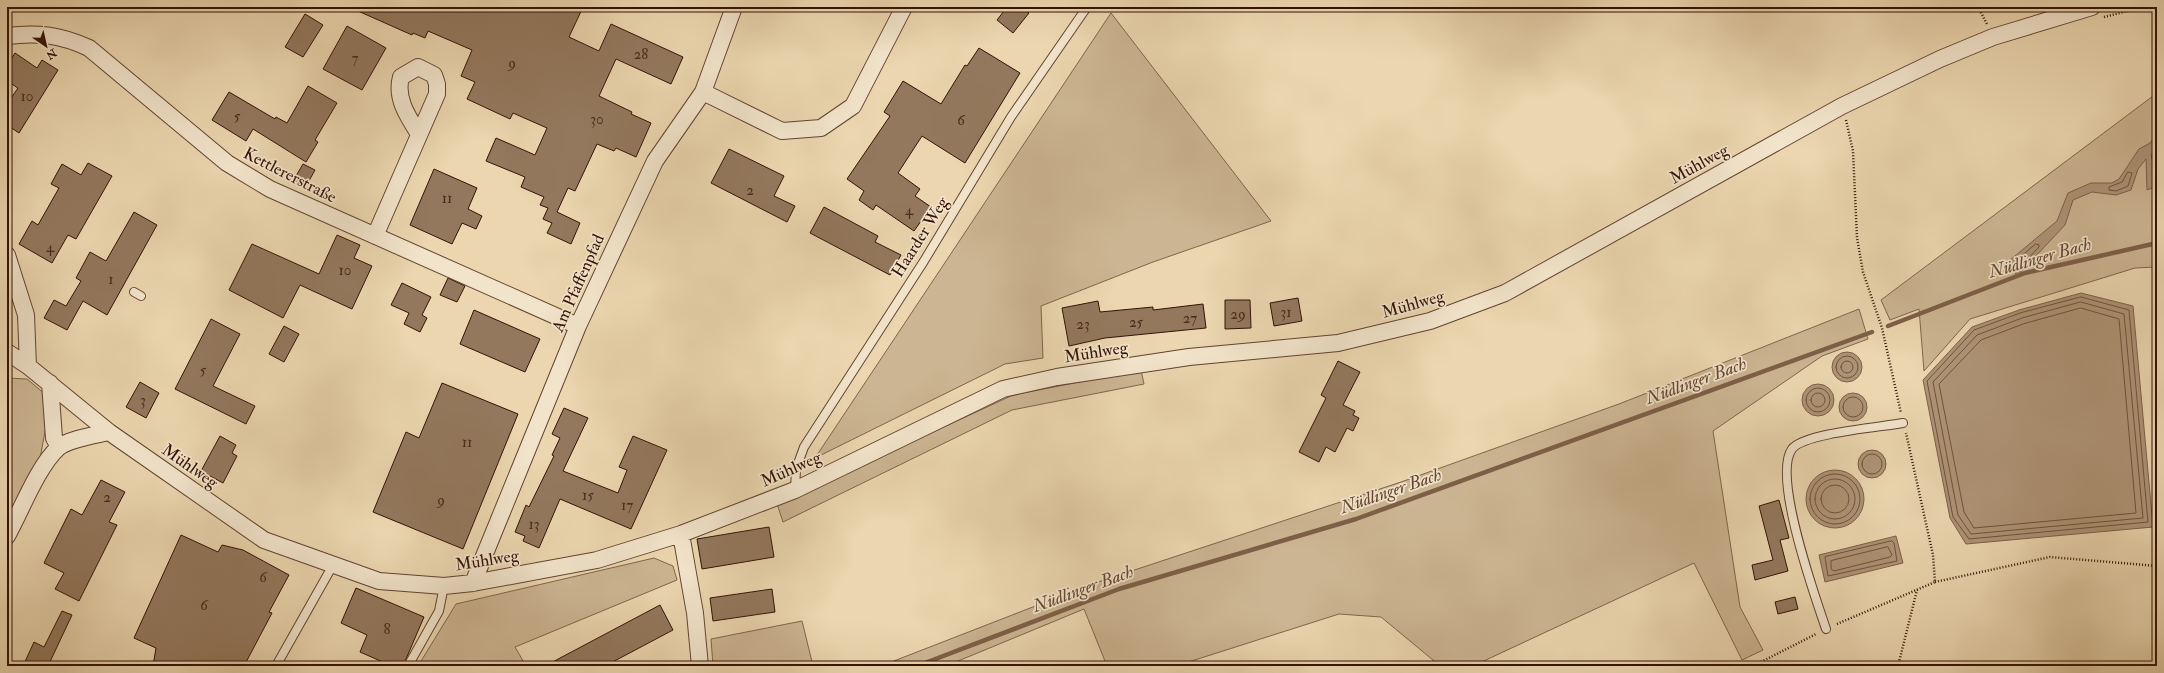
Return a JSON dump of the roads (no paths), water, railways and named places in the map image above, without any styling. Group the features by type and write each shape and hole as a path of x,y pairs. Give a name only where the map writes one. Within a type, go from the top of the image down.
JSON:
{"street":[{"name":"Am Pfaffenpfad","path":"473,583 578,326 655,161 703,92 734,7"},
{"path":"703,92 782,131 821,128 853,106 904,7"},
{"name":"Mühlweg","path":"7,352 50,383 109,432 264,540 379,581 444,586 473,583 597,560 681,534 795,490 1003,389 1057,377 1189,357 1338,343 1430,321 1505,293 1842,106 1940,59 1993,37 2092,7"},
{"name":"Kettlererstraße","path":"7,36 30,33 67,38 89,48 226,163 270,189 578,326"},
{"path":"375,236 419,134"},
{"path":"7,255 26,315 28,366 7,367"},
{"path":"50,383 54,438 59,447"},
{"path":"7,536 40,471 59,447 81,438 109,432"},
{"path":"681,534 695,613 700,666"}],"lane":[{"name":"Haarder Weg","path":"795,490 796,469 804,447 924,261 1011,117 1087,7"},
{"path":"1826,628 1805,568 1790,500 1787,460 1792,448 1810,438 1904,423"},
{"path":"276,666 334,565"},
{"path":"408,666 439,611 444,586"}],"water":[{"path":"2157,134 2157,155 2151,154 2153,165 2157,169 2157,186 2147,190 2146,159 2138,169 2131,190 2116,195 2092,192 2073,200 2065,225 2017,276 2009,261 2057,221 2068,193 2091,183 2112,183 2119,179 2139,149 2150,143"},
{"path":"2081,293 2133,306 2153,527 1966,544 1950,518 1923,380 1972,327 2019,310"},
{"path":"1847,352 1858,356 1862,367 1858,378 1847,382 1836,378 1832,367 1836,356"},
{"path":"1815,384 1821,384 1831,391 1834,400 1833,406 1827,413 1821,416 1815,416 1805,409 1802,403 1802,397 1809,387"},
{"path":"1853,393 1863,397 1867,407 1863,417 1853,421 1843,417 1839,407 1843,397"},
{"path":"1872,450 1882,454 1886,464 1882,474 1872,478 1862,474 1858,464 1862,454"},
{"path":"1835,470 1846,472 1859,483 1862,488 1864,499 1862,510 1851,523 1846,526 1835,528 1824,526 1811,515 1808,510 1806,499 1808,488 1819,475 1824,472"},
{"path":"1896,536 1903,563 1825,582 1819,555"}],"waterway":[{"name":"Nüdlinger Bach","path":"1888,326 2025,273 2157,243"},
{"name":"Nüdlinger Bach","path":"917,666 1119,589 1356,519 1872,332"}]}
